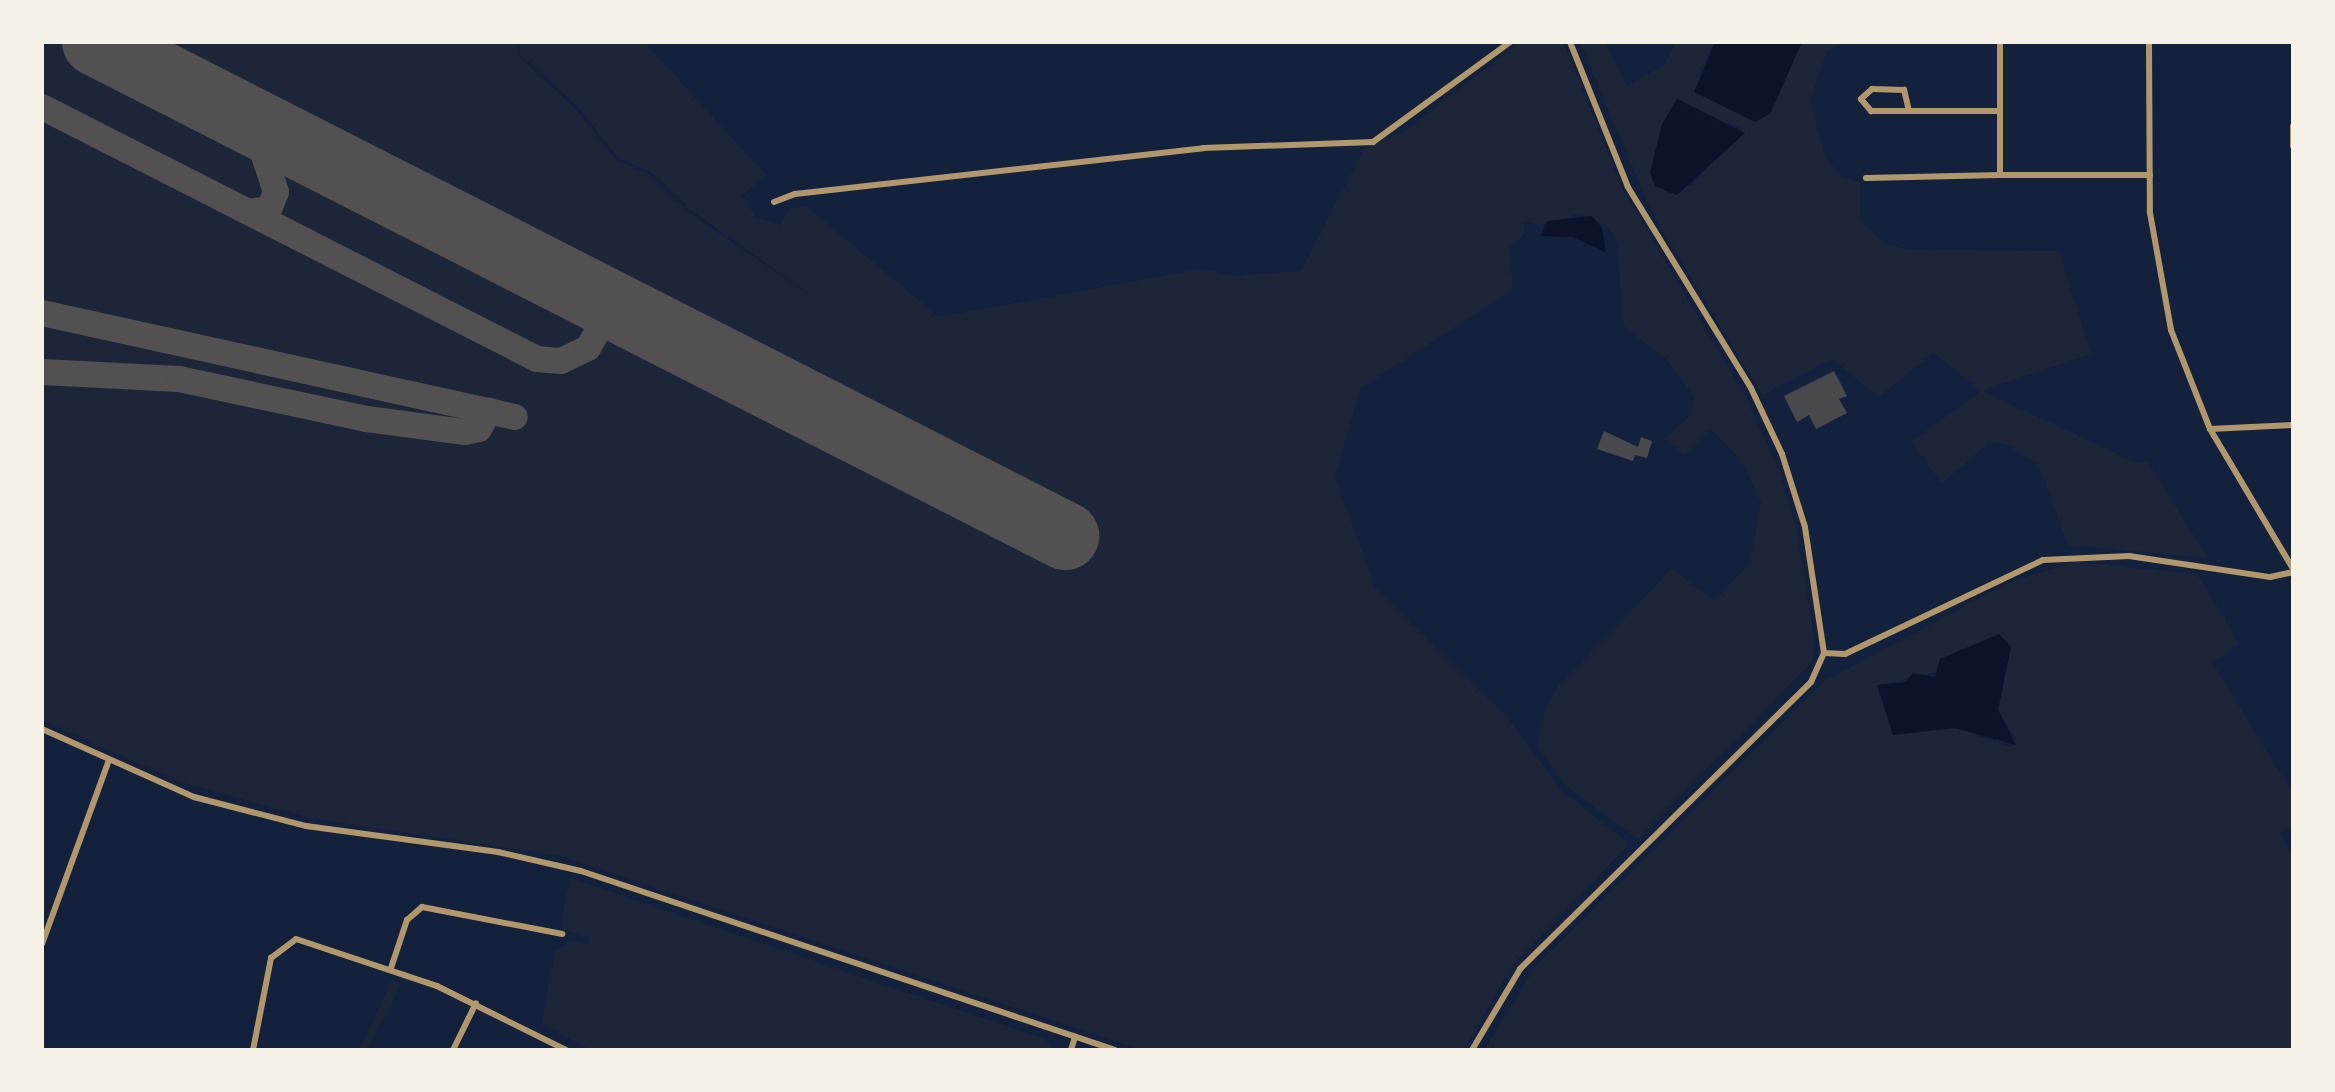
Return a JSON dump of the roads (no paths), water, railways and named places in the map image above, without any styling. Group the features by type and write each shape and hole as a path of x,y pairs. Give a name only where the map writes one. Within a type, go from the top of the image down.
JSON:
{"street":[{"path":"774,202 795,194 1203,148 1373,142 1510,42"},
{"path":"1472,1050 1520,968 1811,682 1824,653 1805,527 1778,444 1751,388 1628,187 1570,42"},
{"path":"2000,42 2000,175"},
{"path":"1824,653 1845,654 2043,560 2129,556 2270,578 2293,571 2210,429 2163,303 2150,175 2149,42"},
{"path":"1909,111 1904,90 1872,89 1861,99 1871,111 1909,111 2000,111"},
{"path":"2293,126 2293,146"},
{"path":"1866,178 2150,175"},
{"path":"2210,429 2293,425"},
{"path":"42,730 108,763 246,812 582,872 1115,1050"},
{"path":"42,944 108,763"},
{"path":"391,968 407,920 422,907 562,934"},
{"path":"253,1050 271,958 282,945 313,942 391,968 476,1003 566,1050"},
{"path":"453,1050 476,1003"},
{"path":"1071,1050 1075,1037"}]}
